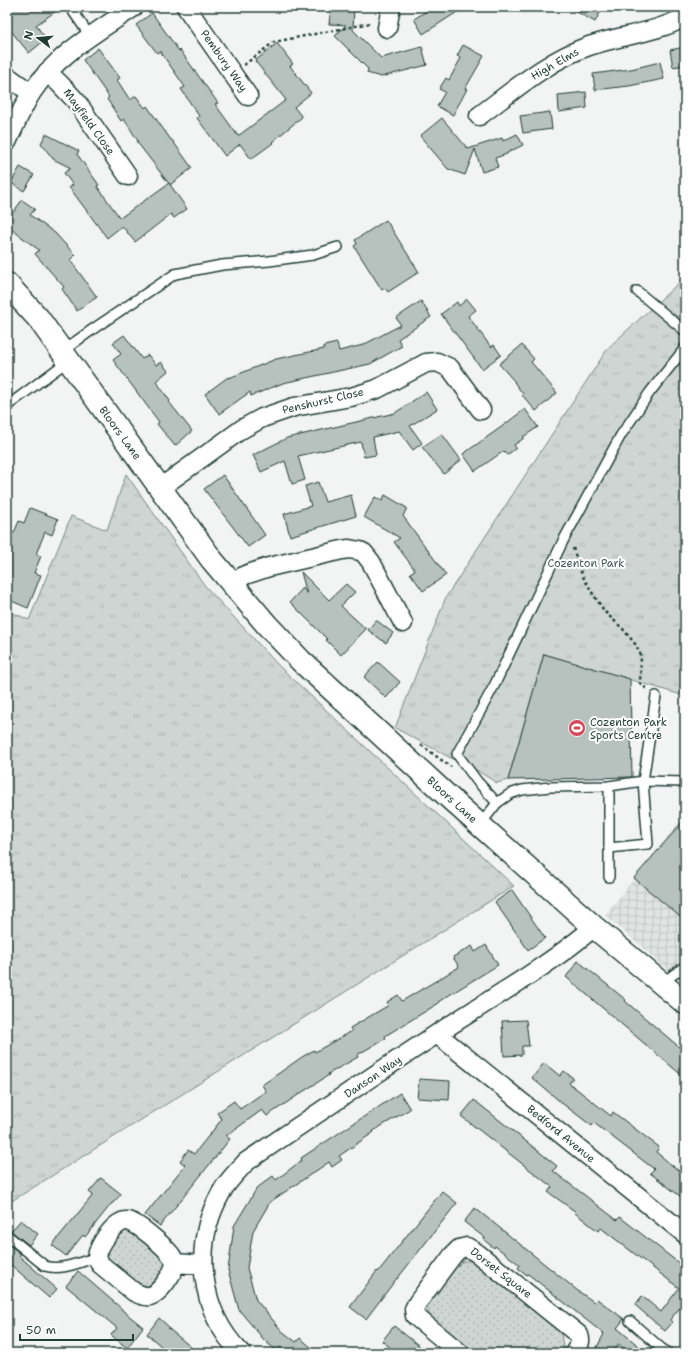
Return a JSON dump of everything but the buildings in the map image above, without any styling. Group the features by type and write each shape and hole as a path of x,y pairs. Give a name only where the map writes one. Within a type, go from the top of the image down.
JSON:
{"street":[{"path":"7,142 31,93 47,72 73,48 134,7"},
{"name":"Pembury Way","path":"186,7 248,96"},
{"name":"High Elms","path":"479,116 532,76 569,53 611,39 663,27 685,17"},
{"name":"Mayfield Close","path":"47,72 76,101 128,176"},
{"path":"7,76 31,93"},
{"name":"Bloors Lane","path":"7,284 38,318 212,560 267,625 301,661 445,794 594,927 685,1003"},
{"name":"Penshurst Close","path":"160,488 242,429 262,418 294,407 351,397 377,389 426,363 437,362 450,368 481,410"},
{"path":"231,584 245,576 269,567 342,550 355,550 364,553 372,562 403,623"},
{"name":"Danson Way","path":"241,1353 228,1338 211,1307 205,1286 203,1265 208,1228 214,1209 221,1193 231,1177 246,1162 579,940 594,927"},
{"name":"Bedford Avenue","path":"438,1034 685,1234"},
{"path":"125,1221 134,1223 144,1231 171,1255 175,1263 172,1273 155,1294 145,1296 134,1292 100,1264 97,1257 98,1249 116,1225 125,1221"},
{"name":"Dorset Square","path":"460,1353 415,1316 414,1310 418,1302 453,1255 459,1249 467,1247 477,1253 579,1336 581,1340 580,1345 574,1353"},
{"path":"175,1263 203,1265"}],"lane":[{"path":"70,7 90,36"},
{"path":"7,406 65,357 96,327 175,274 222,265 313,255 338,247"},
{"path":"637,292 685,331"},
{"path":"497,803 477,781 457,754 495,684 567,533 621,435 650,392 685,348"},
{"path":"608,848 648,844 643,781 656,696"},
{"path":"480,825 497,803 510,794 522,790 550,787 609,786 643,781 685,781"},
{"path":"609,786 609,877"},
{"path":"662,984 685,966"},
{"path":"7,1235 45,1266 52,1268 60,1268 97,1257"},
{"path":"630,1321 662,1349 669,1353"}],"path":[{"path":"233,73 274,42 389,18"},
{"path":"567,533 582,575 593,594 605,612 623,629 636,645 641,656 640,683 656,696"}],"shaded area":[{"path":"685,815 685,985 605,915"}],"green space":[{"name":"Cozenton Park","path":"685,277 685,696 544,654 508,780 497,783 478,771 395,728 446,597 608,348"},
{"path":"126,474 205,586 279,666 514,886 7,1204 7,1047 14,1042 7,1032 7,614 9,611 29,620 71,516 107,530"},
{"path":"124,1225 169,1260 156,1282 147,1291 102,1258"},
{"path":"475,1260 560,1327 564,1353 469,1353 432,1322 425,1303 456,1262"}],"place":[{"name":"Cozenton Park Sports Centre","path":"577,728"}]}
